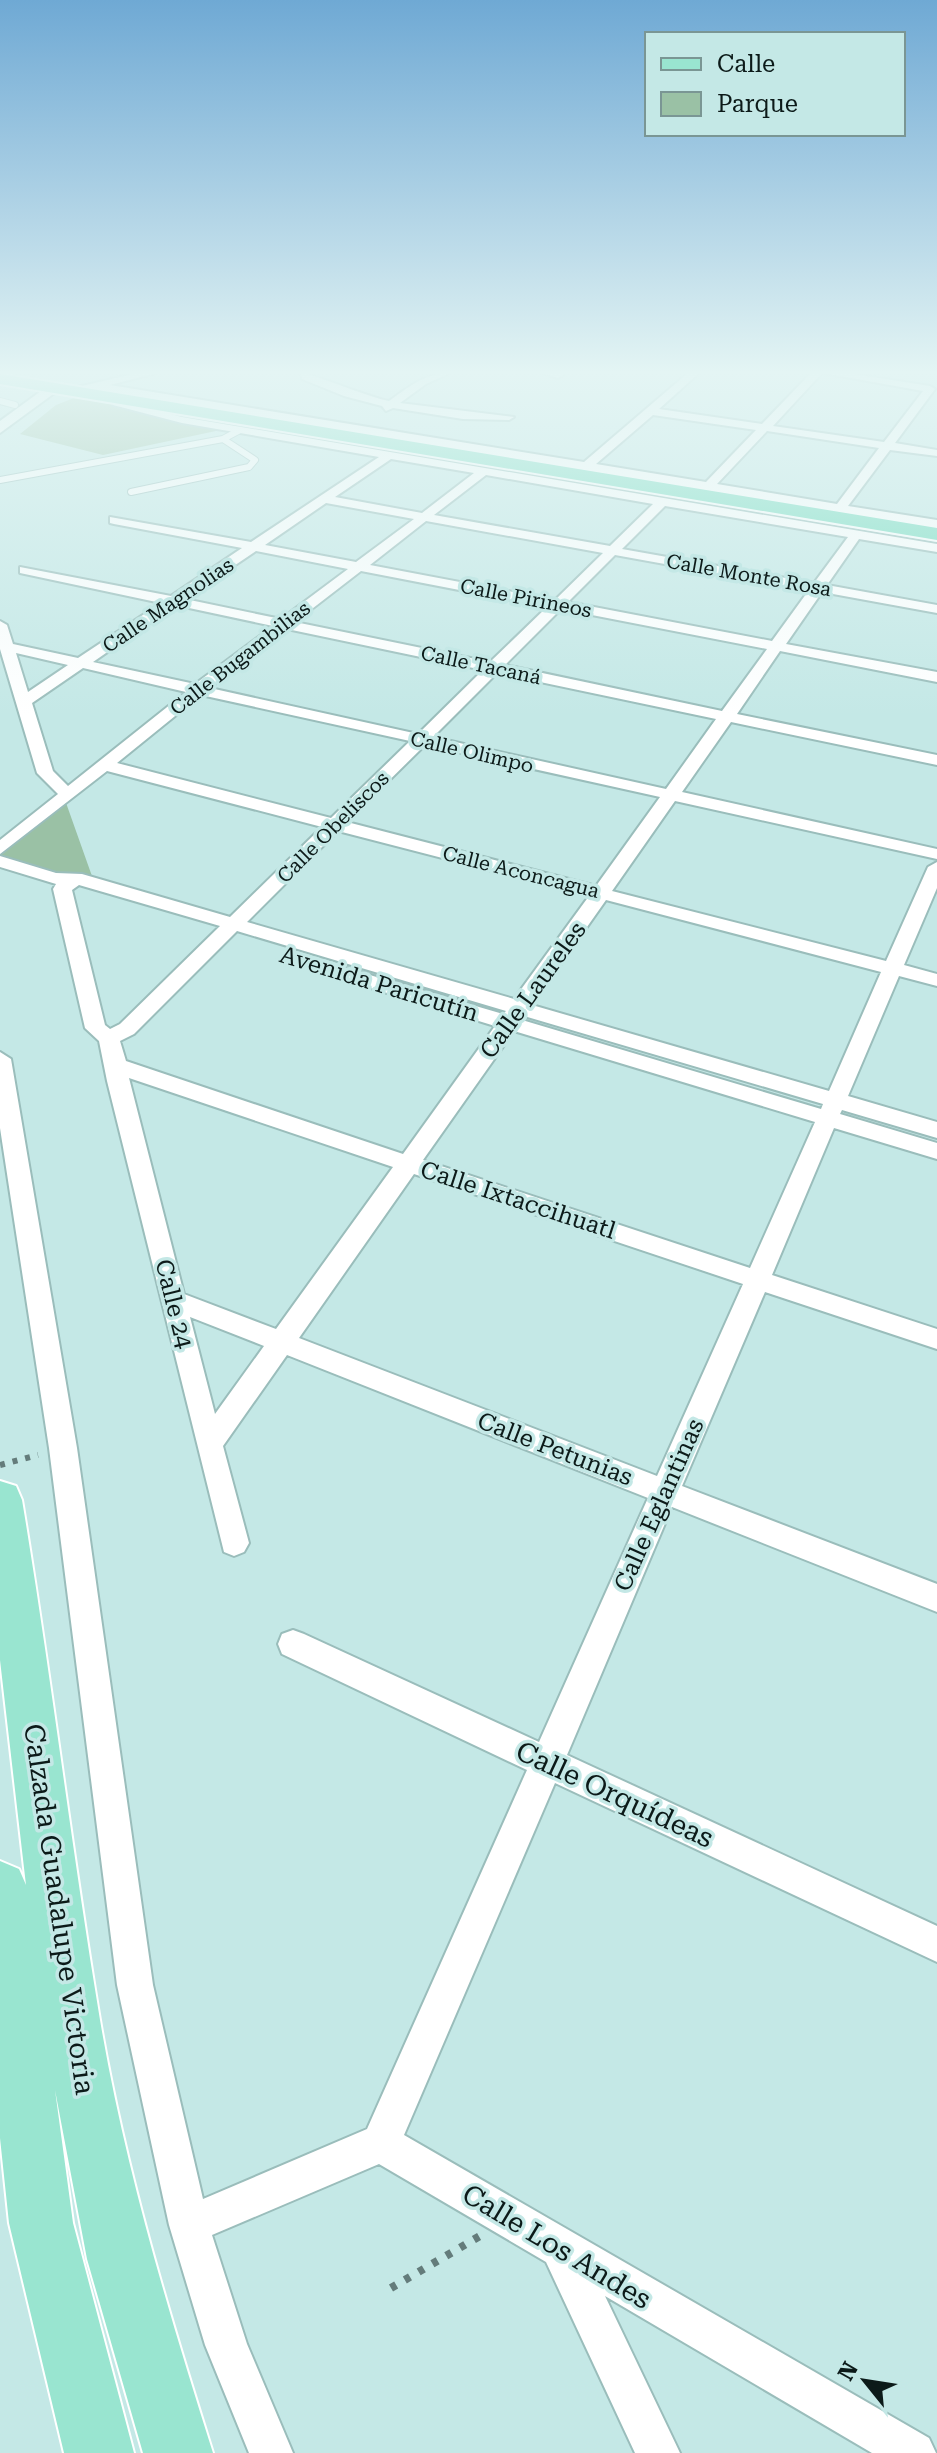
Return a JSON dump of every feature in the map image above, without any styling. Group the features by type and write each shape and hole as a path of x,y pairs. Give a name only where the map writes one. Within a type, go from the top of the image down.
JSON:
{"highway":[{"path":"653,487 937,537"}],"main road":[{"name":"Calzada Guadalupe Victoria","path":"0,1500 28,1683 71,2022 119,2259 178,2453"},
{"path":"0,1888 22,2091 41,2223 99,2453"}],"street":[{"name":"Calle Magnolias","path":"26,700 341,487"},
{"name":"Calle Bugambilias","path":"0,849 199,689 463,487"},
{"path":"582,487 937,548"},
{"path":"718,487 937,524"},
{"path":"840,508 856,487"},
{"name":"Calle Monte Rosa","path":"324,499 937,609"},
{"name":"Calle Obeliscos","path":"112,1050 127,1029 663,501"},
{"name":"Calle Pirineos","path":"114,520 937,677"},
{"name":"Calle Laureles","path":"209,1444 856,534"},
{"name":"Calle Tacaná","path":"25,570 937,760"},
{"path":"0,625 26,700 45,773 67,794"},
{"name":"Calle Olimpo","path":"7,647 670,798 937,854"},
{"name":"Calle Aconcagua","path":"104,765 937,980"},
{"name":"Avenida Paricutín","path":"0,861 831,1110 937,1151"},
{"name":"Calle Eglantinas","path":"381,2143 937,867"},
{"name":"Calle 24","path":"64,882 95,1028 112,1050 234,1543"},
{"name":"Calle Ixtaccihuatl","path":"112,1050 409,1164 937,1339"},
{"path":"0,1059 63,1448 135,1985 189,2225 226,2345 271,2453"},
{"name":"Avenida Paricutín","path":"831,1110 937,1130"},
{"name":"Calle Petunias","path":"173,1300 937,1598"},
{"name":"Calle Orquídeas","path":"293,1644 937,1944"},
{"path":"189,2225 381,2143"},
{"name":"Calle Los Andes","path":"381,2143 914,2453"},
{"path":"562,2251 658,2453"}],"lane":[{"path":"131,492 152,487"}],"path":[{"path":"0,1465 63,1448"},
{"path":"391,2288 510,2218"}],"green space":[{"path":"65,800 93,879 70,879 0,859 0,851"}]}
